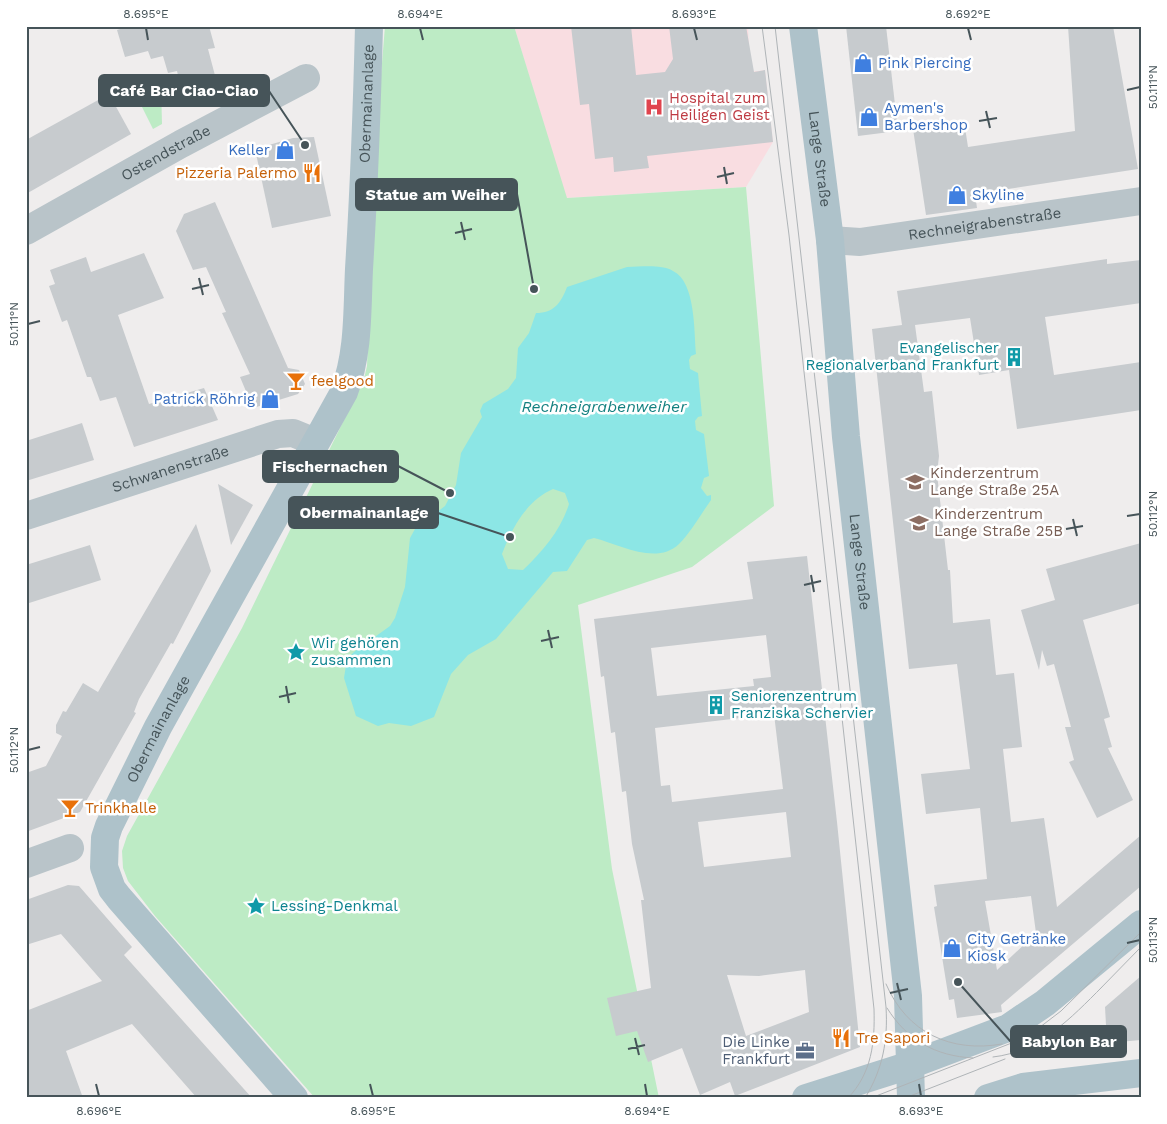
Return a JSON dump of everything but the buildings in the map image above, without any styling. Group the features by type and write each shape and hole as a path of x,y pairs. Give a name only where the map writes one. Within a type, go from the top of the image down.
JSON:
{"main road":[{"name":"Obermainanlage","path":"294,1098 119,898 107,878 103,855 108,826 150,742 344,392 350,377 354,349 364,185 369,26"},
{"name":"Lange Straße","path":"803,26 830,240 846,438 908,996 911,1098"},
{"path":"806,1098 976,1042 1025,1018 1141,924"},
{"path":"988,1098 1023,1087 1141,1073"}],"street":[{"name":"Ostendstraße","path":"26,231 181,144 306,78"},
{"name":"Rechneigrabenstraße","path":"830,240 860,242 1141,201"},
{"name":"Schwanenstraße","path":"26,516 278,434 293,432 315,442"},
{"path":"26,864 70,848"}],"shaded area":[{"name":"Hospital zum Heiligen Geist","path":"514,26 748,26 750,72 765,70 773,142 746,187 566,198"}],"green space":[{"path":"385,26 514,26 567,198 746,187 774,506 692,567 578,605 612,869 659,1098 315,1098 155,916 128,881 123,868 122,851 127,836 242,628 364,379 367,366 377,125"},
{"path":"161,87 162,124 153,129 137,97"}],"water":[{"name":"Rechneigrabenweiher","path":"627,267 663,267 681,277 690,296 694,321 696,354 691,356 689,360 690,369 698,373 702,416 698,417 695,421 696,430 704,434 709,476 704,478 701,488 707,496 711,495 711,500 679,544 670,550 660,553 637,552 594,538 587,540 567,571 553,572 496,639 468,655 451,674 434,717 411,726 389,723 378,726 356,716 344,678 347,659 390,626 395,618 405,587 410,538 415,529 445,506 456,485 461,453 482,417 480,411 483,404 508,389 516,378 518,348 529,333 536,313 548,311 556,306 567,287","holes":["553,489 565,493 569,504 566,514 550,540 523,570 508,569 502,554 521,516 543,494"]}],"tram line":[{"path":"762,26 789,235 874,1009 873,1045 867,1068 848,1098"},
{"path":"775,26 886,1007 886,1031 883,1054 876,1076 865,1098"},
{"path":"871,1098 1027,1037 1061,1011 1141,932"},
{"path":"1099,990 1141,947"},
{"path":"886,984 895,1001 906,1015 918,1027 933,1036 948,1042 965,1045 1002,1044"},
{"path":"993,1057 1010,1054 1040,1041 1066,1021 1102,987"},
{"path":"887,1008 904,1029 923,1044 946,1054 973,1058"},
{"path":"905,1098 1005,1059"}],"place":[{"name":"Pink Piercing","path":"863,63"},
{"name":"Hospital zum Heiligen Geist","path":"654,107"},
{"name":"Aymen's Barbershop","path":"869,117"},
{"name":"Café Bar Ciao-Ciao","path":"305,145"},
{"name":"Keller","path":"285,150"},
{"name":"Pizzeria Palermo","path":"312,173"},
{"name":"Skyline","path":"957,195"},
{"name":"Statue am Weiher","path":"534,289"},
{"name":"Evangelischer Regionalverband Frankfurt","path":"1014,357"},
{"name":"feelgood","path":"296,381"},
{"name":"Patrick Röhrig","path":"270,399"},
{"name":"Kinderzentrum Lange Straße 25A","path":"915,482"},
{"name":"Fischernachen","path":"450,493"},
{"name":"Kinderzentrum Lange Straße 25B","path":"919,523"},
{"name":"Obermainanlage","path":"510,537"},
{"name":"Wir gehören zusammen","path":"296,652"},
{"name":"Seniorenzentrum Franziska Schervier","path":"716,705"},
{"name":"Trinkhalle","path":"70,808"},
{"name":"Lessing-Denkmal","path":"256,906"},
{"name":"City Getränke Kiosk","path":"952,948"},
{"name":"Babylon Bar","path":"958,982"},
{"name":"Tre Sapori","path":"841,1038"},
{"name":"Die Linke Frankfurt","path":"805,1051"}]}
